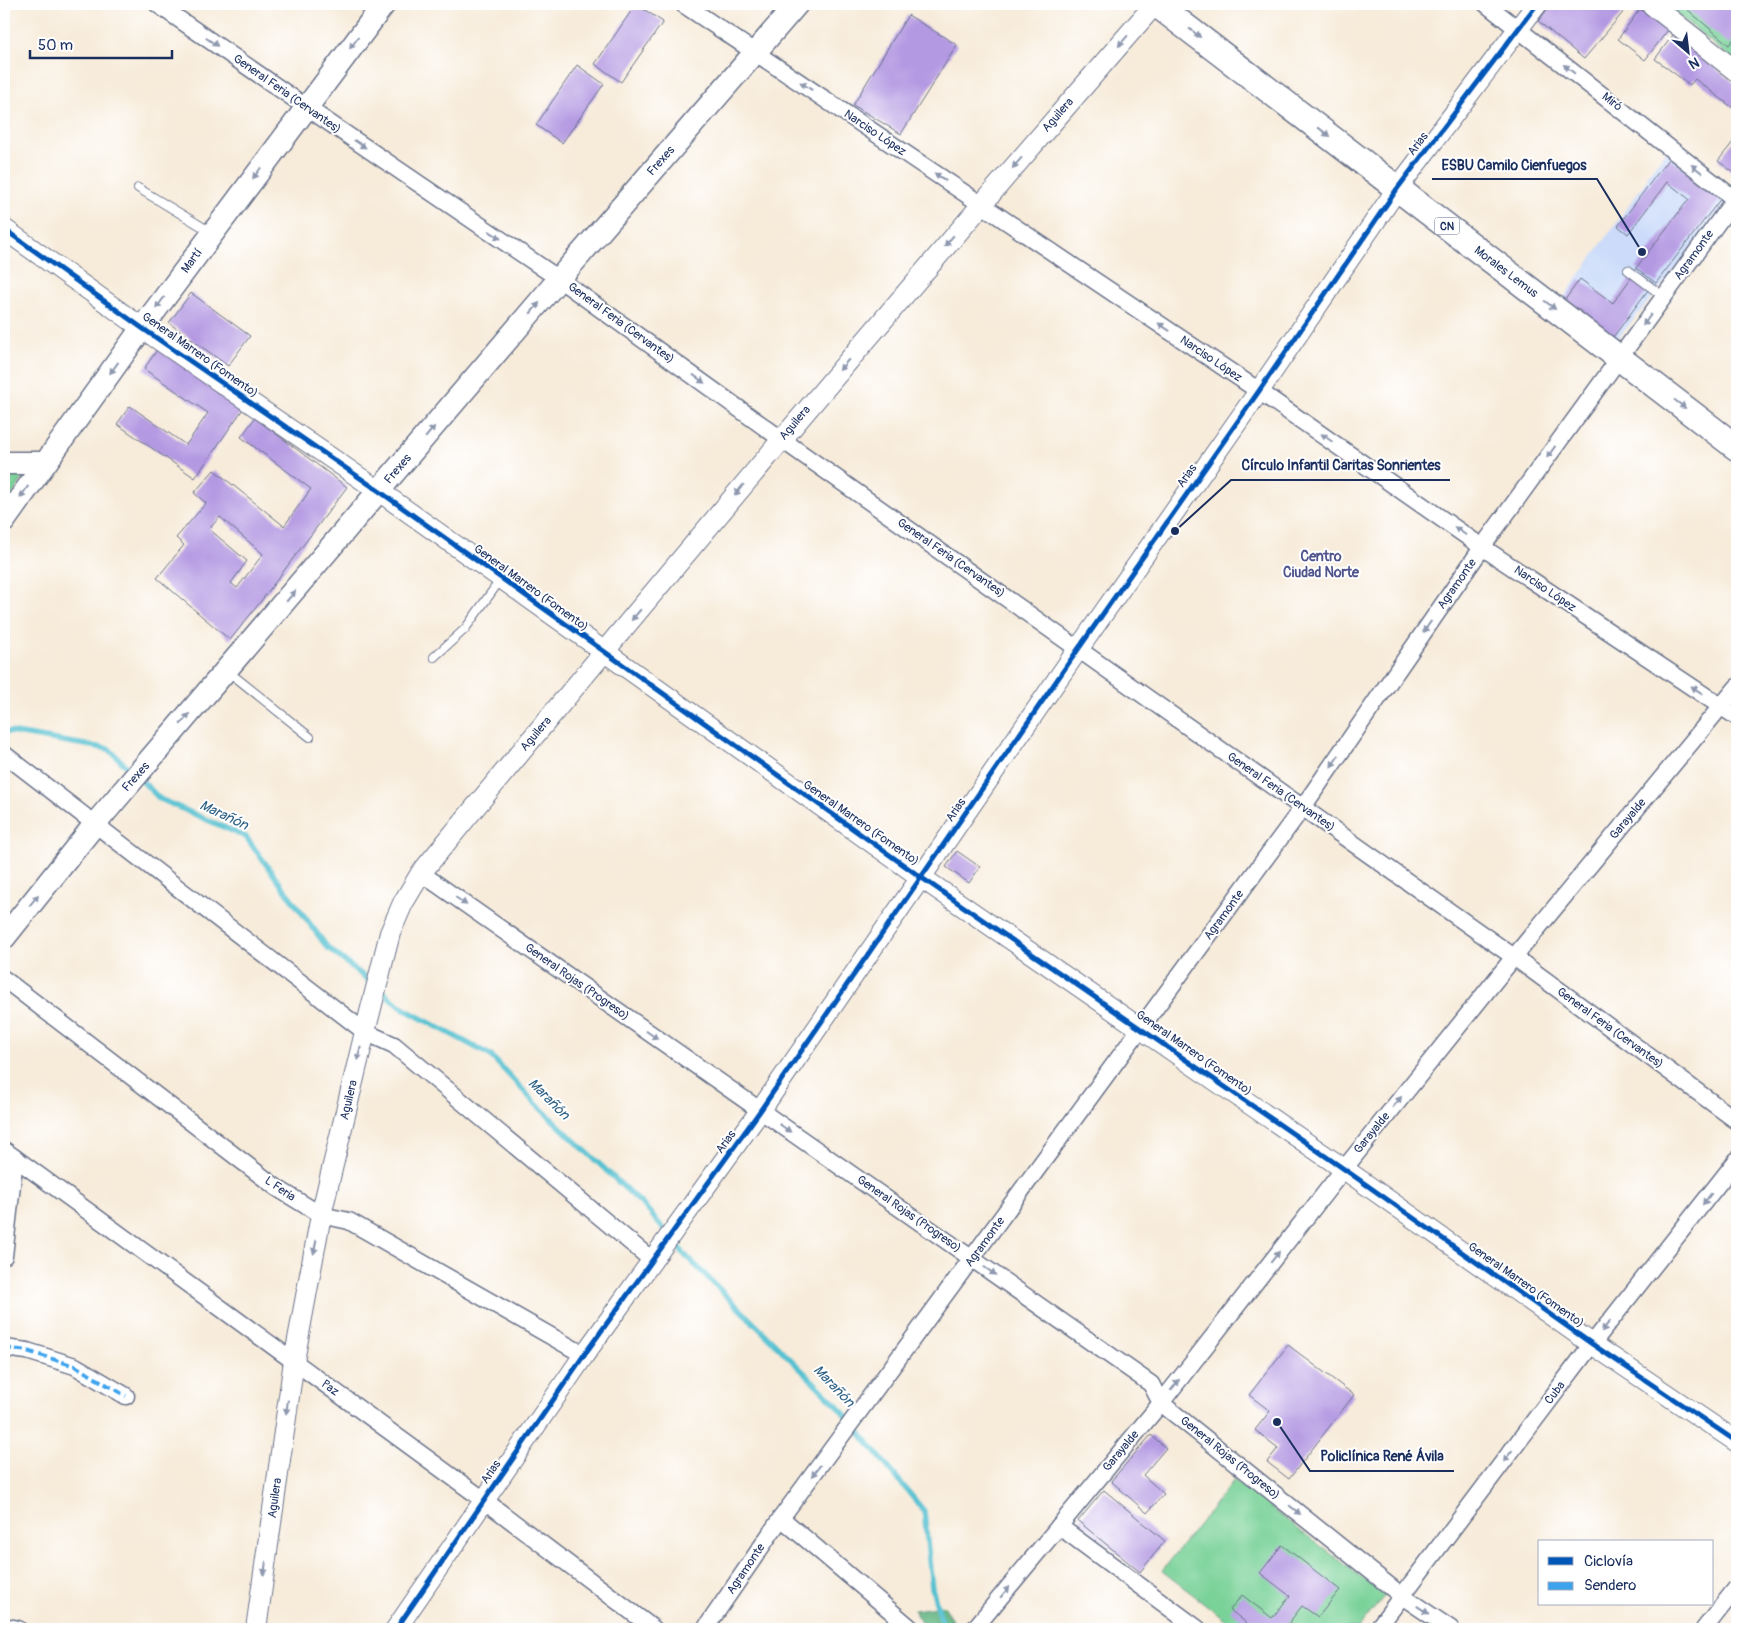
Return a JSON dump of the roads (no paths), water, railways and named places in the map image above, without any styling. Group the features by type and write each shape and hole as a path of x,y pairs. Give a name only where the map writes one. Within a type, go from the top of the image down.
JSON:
{"main road":[{"name":"Martí","path":"4,520 142,328 384,4"},
{"name":"Frexes","path":"4,938 95,824 797,4"},
{"name":"Morales Lemus","path":"1156,4 1737,448"},
{"path":"4,463 45,463"}],"street":[{"name":"General Feria (Cervantes)","path":"157,4 560,279 782,439 1514,957 1737,1121"},
{"name":"Narciso López","path":"683,4 1259,391 1482,547 1737,717"},
{"name":"Aguilera","path":"256,1629 294,1362 322,1215 390,933 403,903 421,874 782,439 981,204 1156,4"},
{"name":"Miró","path":"1486,4 1737,199"},
{"name":"Arias","path":"396,1629 584,1355 678,1227 922,878 1397,189 1537,4"},
{"path":"1651,4 1737,72"},
{"name":"Agramonte","path":"705,1629 781,1518 1142,1029 1303,807 1482,547 1737,199"},
{"name":"General Marrero (Fomento)","path":"4,230 142,328 379,491 922,878 1344,1169 1592,1344 1737,1442"},
{"name":"Garayalde","path":"974,1629 1161,1403 1344,1169 1514,957 1737,688"},
{"path":"4,754 365,1032 394,1045 656,1256"},
{"name":"General Rojas (Progreso)","path":"421,874 1151,1384 1161,1403 1402,1596 1451,1629"},
{"name":"L Feria","path":"4,978 277,1188 322,1215 349,1221 584,1355"},
{"path":"4,1256 9,1154"},
{"name":"Paz","path":"9,1154 484,1500 654,1629"},
{"name":"Cuba","path":"1377,1629 1592,1344 1737,1160"},
{"path":"4,1348 27,1351 75,1366 126,1396"},
{"path":"781,1518 912,1629"},
{"path":"1059,1526 1198,1629"},
{"path":"1704,1629 1737,1587"},
{"path":"4,1626 18,1629"}],"lane":[{"path":"138,188 212,233"},
{"path":"1628,270 1664,297"},
{"path":"434,657 465,629 501,579"},
{"path":"227,670 310,736"}],"waterway":[{"name":"Marañón","path":"4,731 109,749 132,772"},
{"name":"Marañón","path":"139,778 160,799 246,837 327,947 404,1009 490,1055 537,1105 646,1208 686,1256 838,1406 924,1511 932,1588 944,1629"}],"place":[{"name":"ESBU Camilo Cienfuegos","path":"1642,252"},
{"name":"Círculo Infantil Caritas Sonrientes","path":"1175,531"},
{"name":"Policlínica René Ávila","path":"1277,1422"}],"district":[{"name":"Centro Ciudad Norte","path":"1321,564"}]}
